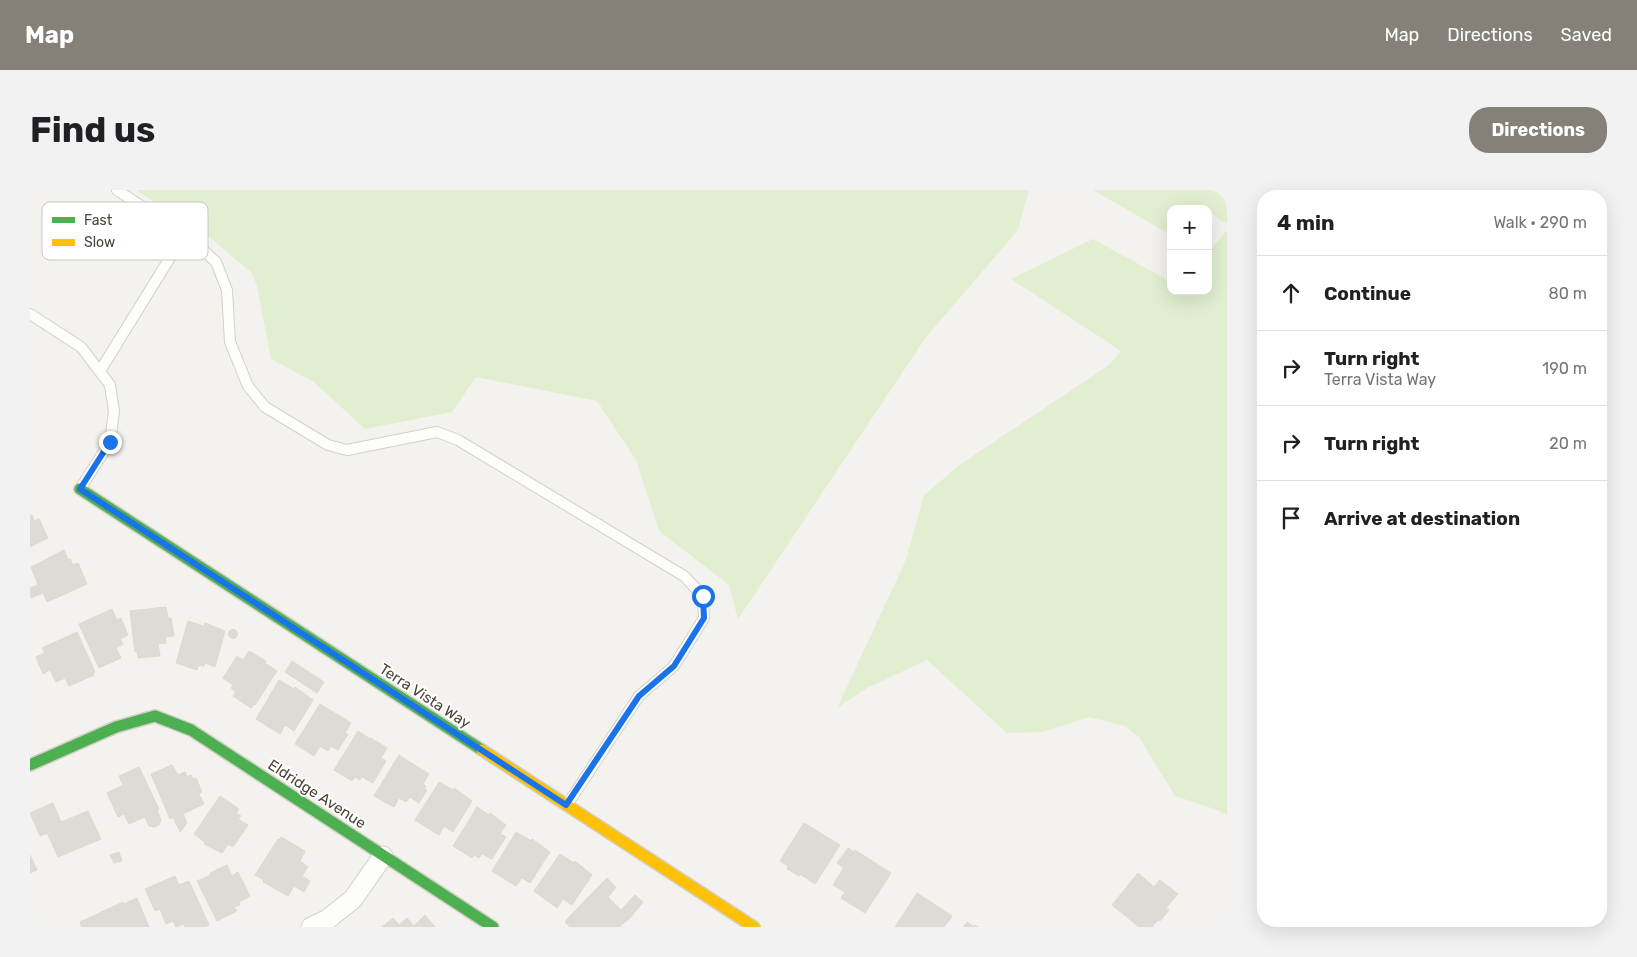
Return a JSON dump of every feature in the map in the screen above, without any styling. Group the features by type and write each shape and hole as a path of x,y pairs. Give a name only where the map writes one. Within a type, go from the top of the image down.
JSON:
{"street":[{"name":"Terra Vista Way","path":"80,489 754,927"},
{"name":"Eldridge Avenue","path":"30,765 116,727 155,716 191,730 493,927"},
{"path":"311,927 328,919 352,899 383,856"}],"lane":[{"path":"116,190 134,202"},
{"path":"208,255 216,262 226,290 230,342 248,386 265,407 328,445 347,450 437,432 458,440 684,576 703,596 704,618 674,666 639,696 566,805"},
{"path":"100,371 169,260"},
{"path":"30,314 81,348 110,385 114,411 110,442 80,489"}],"green space":[{"path":"136,190 1029,190 1018,230 926,337 738,619 729,585 659,531 636,460 597,401 476,377 452,412 365,429 314,382 271,359 257,286 252,273 208,237 208,202 154,202"},
{"path":"1093,190 1227,190 1227,224 1212,214 1212,205 1167,205 1167,233"},
{"path":"1227,230 1227,815 1175,796 1139,737 1125,726 1089,717 1042,732 1007,733 927,660 867,688 837,708 906,560 924,495 961,464 1109,365 1121,351 1011,279 1093,239 1167,280 1167,295 1212,295 1212,248"}],"building":[{"path":"32,515 34,521 39,519 48,538 30,547 30,516"},
{"path":"64,550 68,560 70,559 73,565 78,563 87,584 47,602 43,593 31,598 30,588 38,585 31,567"},
{"path":"166,607 168,618 171,618 174,636 165,637 166,643 158,644 160,656 138,658 137,652 135,652 130,611"},
{"path":"112,609 117,620 121,618 128,635 120,639 123,644 116,648 121,658 99,668 79,624"},
{"path":"188,621 204,626 205,623 225,631 215,667 205,663 204,666 199,665 197,670 176,663"},
{"path":"233,629 238,634 233,639 228,634"},
{"path":"77,632 95,672 93,673 94,675 69,686 65,678 56,682 50,670 43,674 36,657 45,653 42,648"},
{"path":"249,651 266,661 265,663 277,671 255,705 251,708 233,696 236,692 231,688 233,685 223,678 237,656 243,660"},
{"path":"292,661 324,682 317,693 285,672"},
{"path":"279,680 294,689 295,687 313,700 294,731 285,725 280,734 256,719"},
{"path":"320,704 351,723 345,733 348,734 338,750 331,746 328,751 320,746 314,756 295,744"},
{"path":"358,731 387,748 381,758 386,761 373,783 362,777 360,780 355,777 352,781 334,770"},
{"path":"399,755 429,774 423,784 426,786 424,789 427,790 419,803 410,797 406,802 399,798 394,807 374,796"},
{"path":"172,765 178,775 185,772 187,777 191,775 193,779 196,778 202,792 199,794 204,804 183,814 187,823 180,832 173,817 170,819 151,774"},
{"path":"139,767 159,809 157,810 161,820 159,825 154,827 149,826 145,817 129,824 124,814 118,817 107,793 123,785 119,776"},
{"path":"439,782 453,790 454,788 472,801 453,832 444,826 439,835 415,820"},
{"path":"220,796 239,809 236,813 241,816 238,819 248,825 233,847 228,844 222,853 204,844 205,842 194,834"},
{"path":"53,803 61,822 88,811 101,839 58,857 47,833 40,836 30,813"},
{"path":"477,807 489,815 490,813 506,825 500,834 506,837 492,859 482,854 479,858 474,855 472,858 453,846"},
{"path":"804,823 840,845 815,884 800,874 799,876 787,869 788,866 780,861"},
{"path":"516,832 531,841 532,839 550,852 530,883 522,878 516,886 492,871"},
{"path":"281,837 305,851 300,861 308,867 302,876 310,881 304,892 294,886 288,896 263,882 264,880 255,875"},
{"path":"848,848 854,852 855,850 891,873 865,913 841,898 845,892 833,885 846,864 843,867 837,863"},
{"path":"119,852 122,861 114,863 110,855"},
{"path":"560,854 574,863 575,861 592,875 572,905 563,899 557,908 534,891"},
{"path":"30,855 37,870 30,873"},
{"path":"227,865 232,876 238,872 250,896 239,902 240,905 234,907 237,911 217,921 197,881"},
{"path":"1138,873 1154,887 1160,880 1178,894 1166,908 1169,910 1152,927 1139,927 1112,905"},
{"path":"175,876 179,885 189,881 209,925 204,927 185,927 184,924 176,927 173,921 166,924 160,909 155,911 145,889"},
{"path":"607,878 616,887 608,897 621,910 635,895 643,902 630,918 619,927 570,927 565,922"},
{"path":"917,893 952,916 944,927 895,927"},
{"path":"137,898 149,927 82,927 80,922 123,902 124,904"},
{"path":"425,915 435,927 382,927 393,918 399,925 407,918 414,926"},
{"path":"967,922 975,927 963,927"}],"traffic: fast":[{"path":"80,489 482,750"},
{"path":"30,765 116,727 155,716 191,730 493,927"}],"traffic: slow":[{"path":"482,750 754,927"}],"route":[{"path":"110,442 80,489 566,805 639,696 674,666 704,618 703,596"}]}
